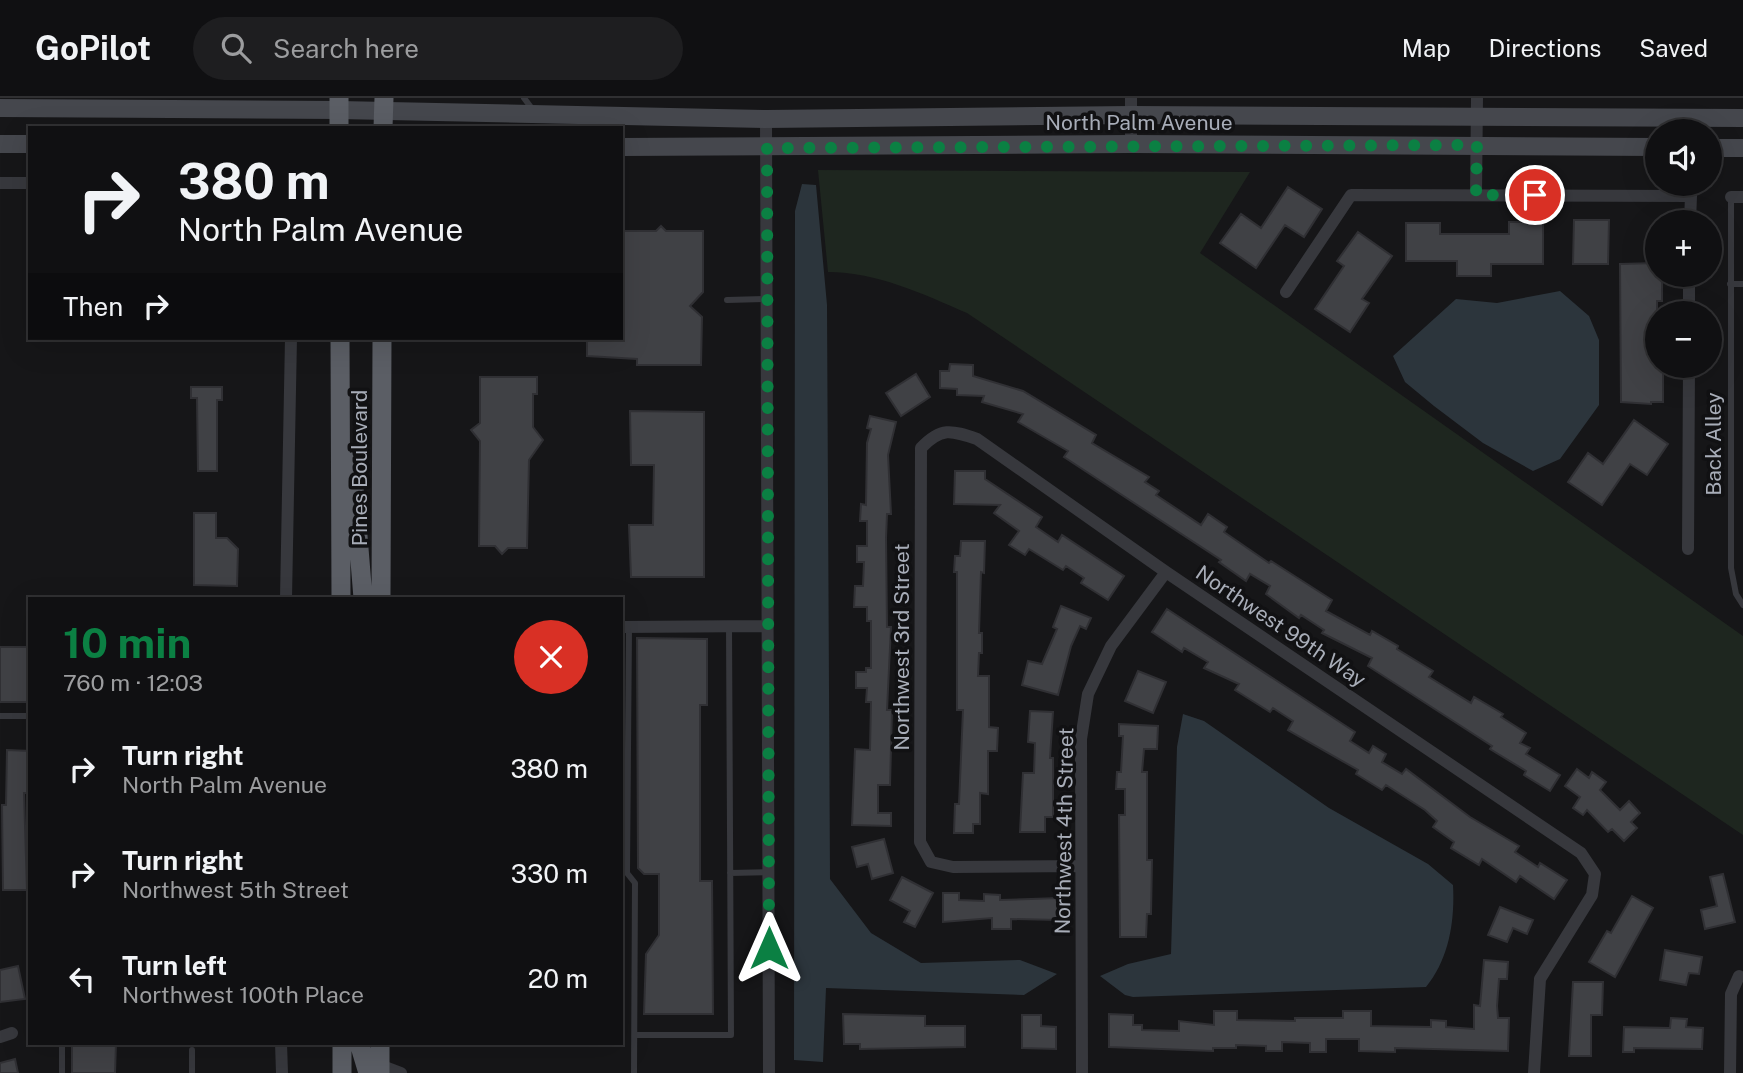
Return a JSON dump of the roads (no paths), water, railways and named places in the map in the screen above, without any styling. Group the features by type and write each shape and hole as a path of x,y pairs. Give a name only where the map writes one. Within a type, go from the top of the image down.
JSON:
{"highway":[{"name":"Pines Boulevard","path":"340,340 341,597"},
{"name":"Pines Boulevard","path":"381,597 382,340"},
{"path":"341,403 350,443 363,597"},
{"path":"342,1045 342,1073"},
{"path":"360,1045 376,1070"},
{"path":"376,1070 380,1045"}],"main road":[{"name":"North Palm Avenue","path":"0,108 766,119 1131,107 1477,107 1743,118"},
{"path":"0,144 28,144"},
{"name":"North Palm Avenue","path":"623,148 1131,144 1645,147"},
{"path":"1722,148 1743,148"}],"street":[{"path":"1131,107 1131,144"},
{"path":"1476,195 1477,107"},
{"path":"766,119 769,1073"},
{"path":"0,183 28,183"},
{"path":"1286,292 1351,195 1691,196 1690,210"},
{"path":"286,597 291,340"},
{"path":"1688,549 1689,378"},
{"name":"Northwest 99th Way","path":"934,435 955,431 977,439 1166,572 1581,853 1595,874 1592,895 1540,979 1534,1073"},
{"name":"Northwest 3rd Street","path":"934,435 921,448 920,842 931,862 953,867 1081,866"},
{"name":"Northwest 4th Street","path":"1082,1073 1081,739 1088,694 1111,646 1166,572"},
{"path":"625,627 768,626"},
{"path":"1730,1073 1731,994 1739,976"},
{"path":"281,1045 282,1073"},
{"path":"376,1070 401,1073"}],"lane":[{"path":"524,98 537,114"},
{"name":"Back Alley","path":"1737,197 1730,284 1731,568 1736,594 1743,605"},
{"path":"1730,284 1743,284"},
{"path":"727,300 768,299"},
{"path":"635,1035 731,1035 729,625"},
{"path":"625,627 627,873 635,883 634,1073"},
{"path":"0,716 28,716"},
{"path":"730,873 769,872"},
{"path":"62,1045 62,1073"},
{"path":"192,1050 192,1073"}]}
